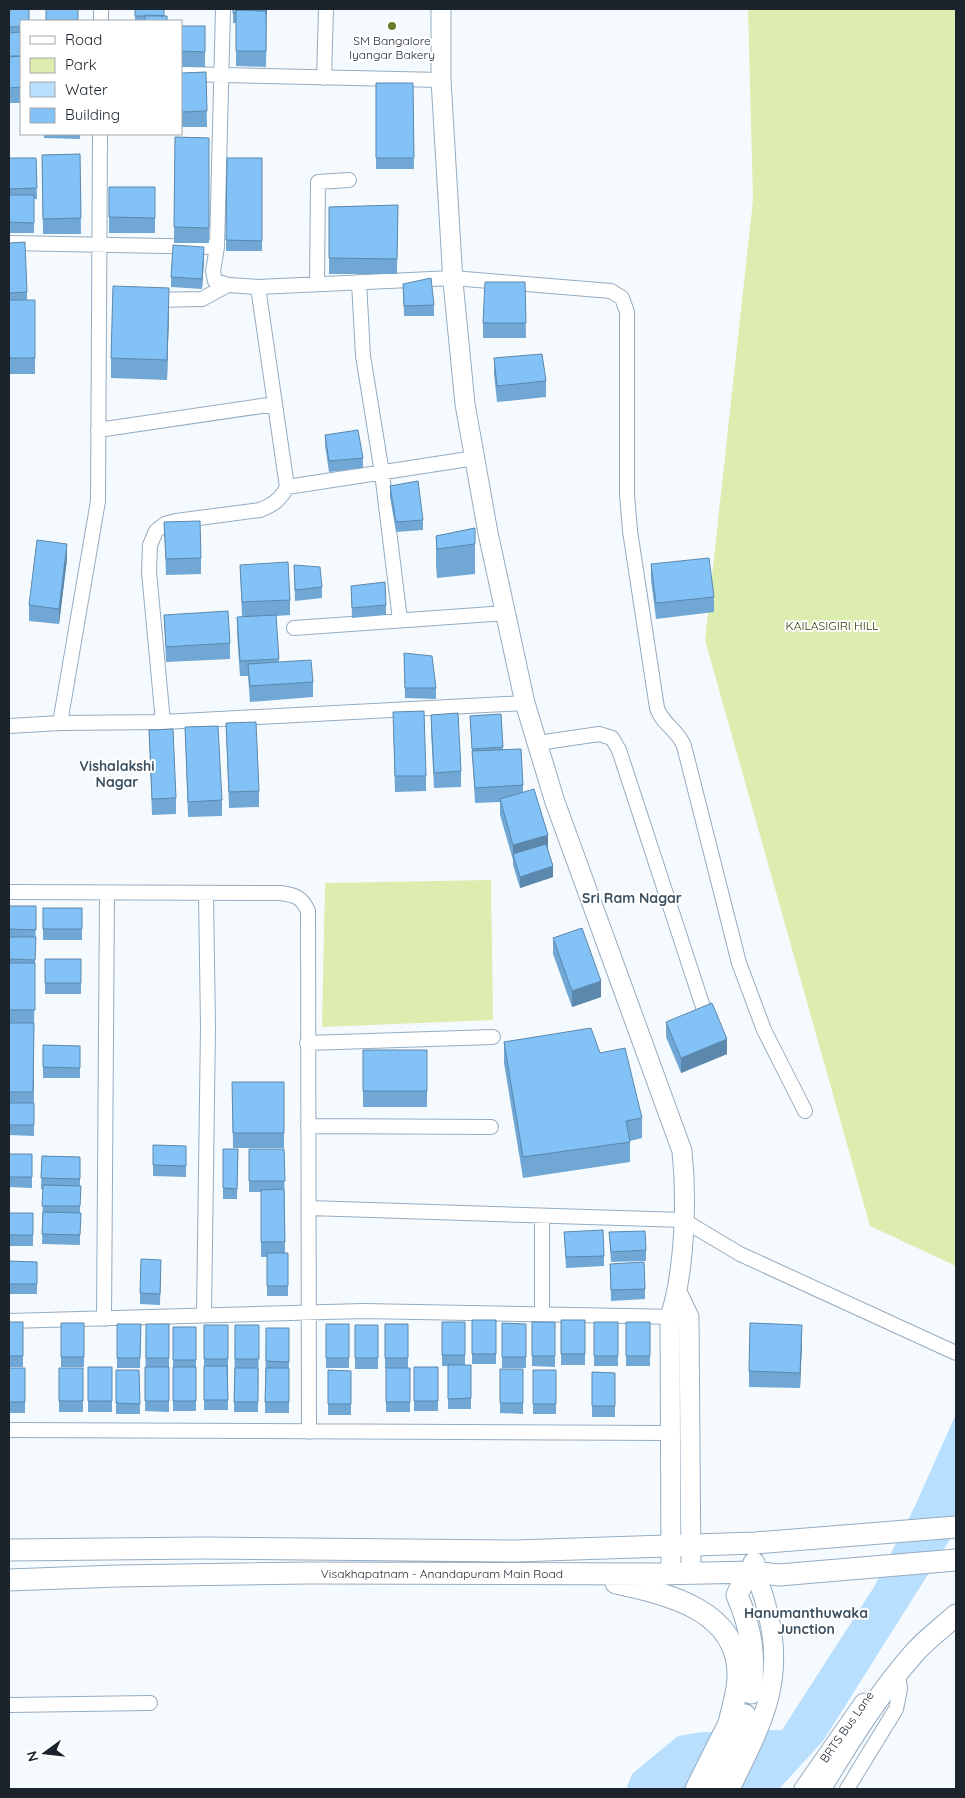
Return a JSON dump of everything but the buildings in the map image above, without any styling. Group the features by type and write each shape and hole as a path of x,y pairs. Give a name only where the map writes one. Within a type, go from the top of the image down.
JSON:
{"main road":[{"name":"Visakhapatnam - Anandapuram Main Road","path":"9,1550 205,1548 516,1551 755,1543 956,1527"},
{"path":"751,1693 754,1661 751,1633 737,1596 743,1582 753,1572 755,1543"},
{"name":"Visakhapatnam - Anandapuram Main Road","path":"9,1580 116,1576 295,1574 753,1572 779,1575 956,1560"},
{"path":"578,1574 667,1594 694,1606 717,1622 734,1649 746,1718 711,1789"},
{"path":"820,1789 838,1759 898,1673 916,1650 956,1615"}],"street":[{"path":"223,9 217,247 213,271 215,281 228,285 258,287 453,278 611,291 622,298 627,312 627,494 657,708 659,716 678,733 684,746 742,972 764,1030 805,1111"},
{"path":"324,78 326,9"},
{"path":"441,9 441,80 453,278 465,404 506,613 526,702 555,802 592,909 682,1151 686,1185 678,1294 680,1317 681,1573"},
{"path":"182,74 441,80"},
{"path":"60,723 98,501 100,135"},
{"path":"317,284 318,182 349,180"},
{"path":"9,242 217,247"},
{"path":"359,282 364,356 382,473 400,620"},
{"path":"136,300 202,298 228,285"},
{"path":"163,722 149,572 150,545 156,531 165,524 176,521 260,510 281,498 287,488 258,287"},
{"path":"98,300 117,300"},
{"path":"98,430 275,404"},
{"path":"287,488 475,458"},
{"path":"294,628 506,613"},
{"path":"9,726 60,723 163,722 526,702"},
{"path":"538,742 599,734 612,738 618,750 705,1014"},
{"path":"9,892 107,894 280,893 292,894 303,900 308,911 309,1432"},
{"path":"104,1320 107,894"},
{"path":"204,1315 208,1027 206,894"},
{"path":"307,1043 493,1037"},
{"path":"308,1126 491,1127"},
{"path":"309,1208 683,1220 740,1254 956,1353"},
{"path":"542,1216 542,1314"},
{"path":"9,1321 104,1320 204,1315 363,1311 680,1317"},
{"path":"680,1317 670,1433 681,1546"},
{"path":"9,1430 670,1433"},
{"path":"695,1789 775,1677 774,1638 762,1588 753,1572"},
{"path":"847,1789 896,1709 900,1689 898,1673"},
{"name":"BRTS Bus Lane","path":"804,1789 877,1686 898,1673"},
{"path":"730,1789 751,1693"},
{"path":"9,1705 150,1703"}],"green space":[{"name":"KAILASIGIRI HILL","path":"748,9 956,9 956,1266 870,1226 705,640 753,200"},
{"path":"491,880 493,1020 322,1027 325,883"}],"water":[{"path":"956,1414 956,1530 823,1741 779,1789 626,1789 632,1774 678,1736 702,1732 782,1730 874,1587 915,1506"}],"place":[{"name":"SM Bangalore Iyangar Bakery","path":"392,26"}],"district":[{"name":"Vishalakshi Nagar","path":"117,774"},
{"name":"Sri Ram Nagar","path":"632,898"},
{"name":"Hanumanthuwaka Junction","path":"806,1622"}]}
